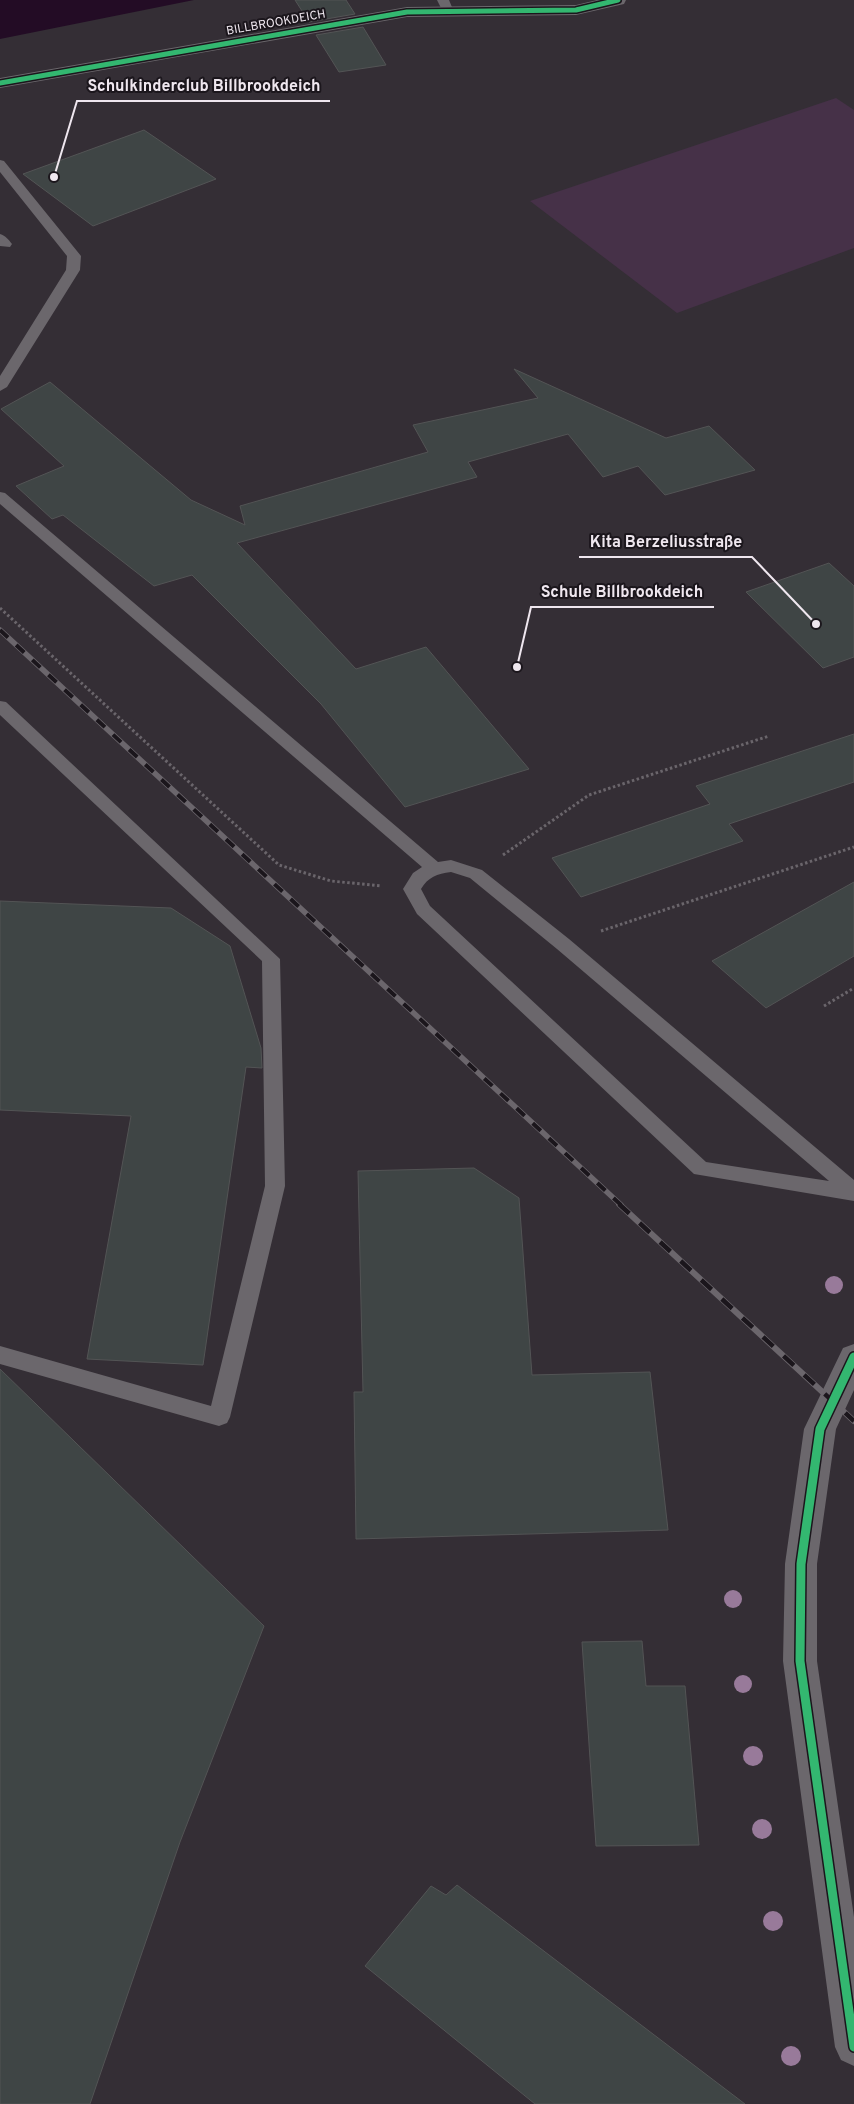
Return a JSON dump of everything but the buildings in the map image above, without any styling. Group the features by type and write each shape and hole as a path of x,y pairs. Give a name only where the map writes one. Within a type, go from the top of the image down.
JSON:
{"street":[{"name":"BILLBROOKDEICH","path":"0,83 445,6 576,10 618,0"},
{"path":"854,1357 820,1429 801,1564 800,1661 854,2046"}],"lane":[{"path":"0,164 74,256 73,270 0,387"},
{"path":"0,496 434,868"},
{"path":"0,706 271,959 275,1186 219,1417 0,1355"},
{"path":"451,866 476,874 562,944 854,1192 702,1169 423,910 412,889 419,877 434,868 451,866"}],"path":[{"path":"0,608 279,865 331,881 412,889"},
{"path":"476,874 588,795 769,736"},
{"path":"562,944 854,847"},
{"path":"824,1006 854,988"}],"shaded area":[{"path":"0,0 194,0 0,39"},
{"path":"836,98 854,110 854,248 677,313 530,201"}],"railway":[{"path":"0,630 621,1205"},
{"path":"619,1204 854,1421"}],"cycle path":[{"path":"0,83 407,12 576,10 618,0"},
{"path":"854,1357 820,1429 801,1564 800,1661 854,2047"}],"place":[{"name":"Schulkinderclub Billbrookdeich","path":"54,177"},
{"name":"Kita Berzeliusstraße","path":"816,624"},
{"name":"Schule Billbrookdeich","path":"517,667"}]}
